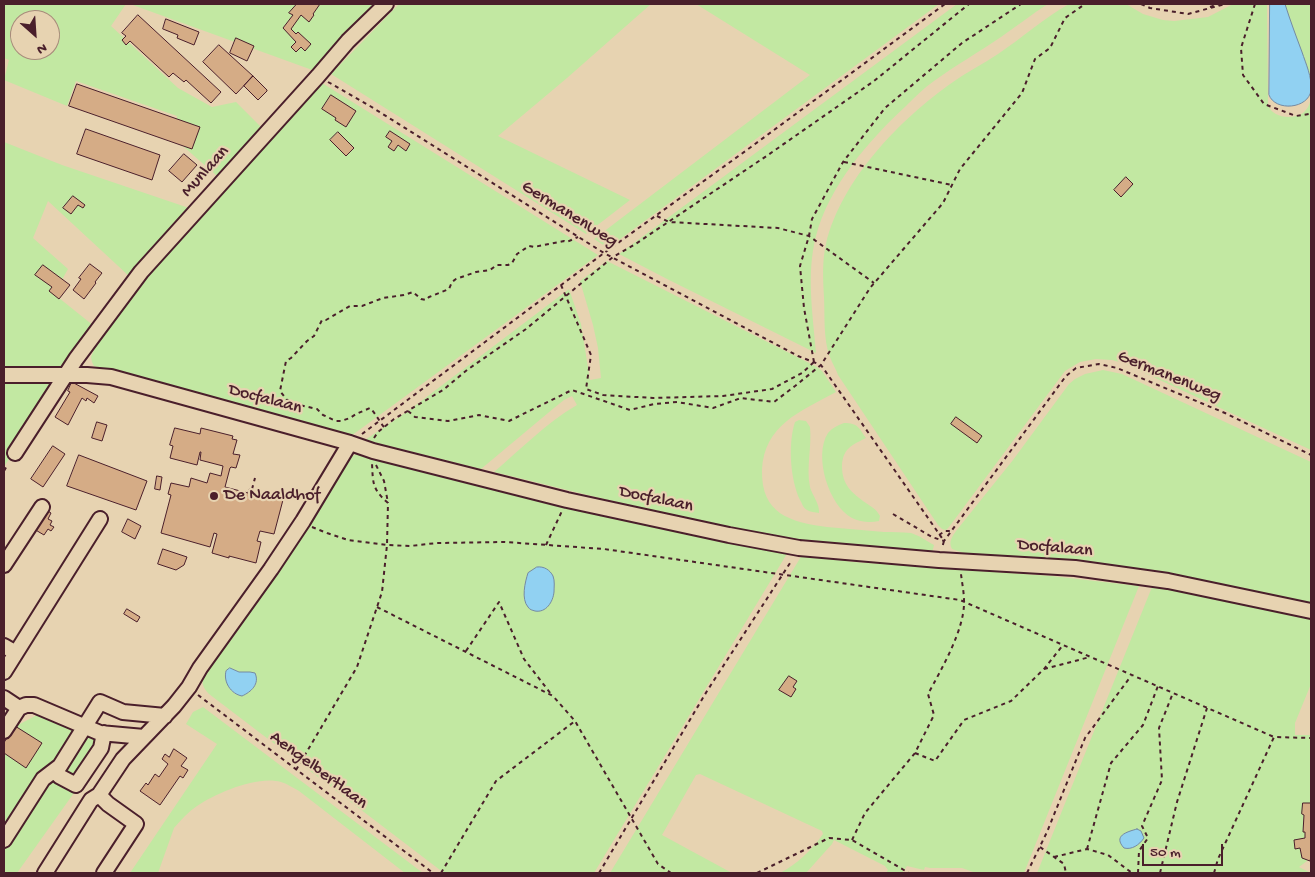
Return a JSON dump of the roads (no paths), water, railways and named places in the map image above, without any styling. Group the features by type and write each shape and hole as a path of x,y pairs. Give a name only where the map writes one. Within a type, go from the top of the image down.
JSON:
{"street":[{"name":"Munlaan","path":"15,454 65,375 141,272 348,41 386,4"},
{"name":"Docfalaan","path":"4,375 111,376 350,443 372,454 567,500 729,535 800,548 940,560 1075,568 1159,580 1311,611"},
{"path":"45,873 91,800 99,795 123,760 189,687 200,668 303,521 350,443"},
{"path":"4,565 42,507"},
{"path":"4,672 10,650 100,519"},
{"path":"4,698 20,708"},
{"path":"4,840 46,775 60,766 100,702 123,712 169,711"},
{"path":"4,731 20,708 26,705 34,705 100,733 144,737"},
{"path":"57,769 59,776 76,786 101,748 104,734"},
{"path":"99,795 108,804 136,824 104,873"}],"water":[{"path":"1270,4 1285,4 1311,80 1309,96 1304,101 1292,106 1278,104 1269,95"},
{"path":"537,567 548,570 553,576 554,592 546,609 535,611 526,604 524,595 528,573"},
{"path":"230,668 239,672 255,673 256,681 249,692 242,696 231,690 225,675 226,671"},
{"path":"1137,829 1141,831 1144,838 1135,846 1124,848 1120,840 1122,835"}],"place":[{"name":"De Naaldhof","path":"214,496"}]}
